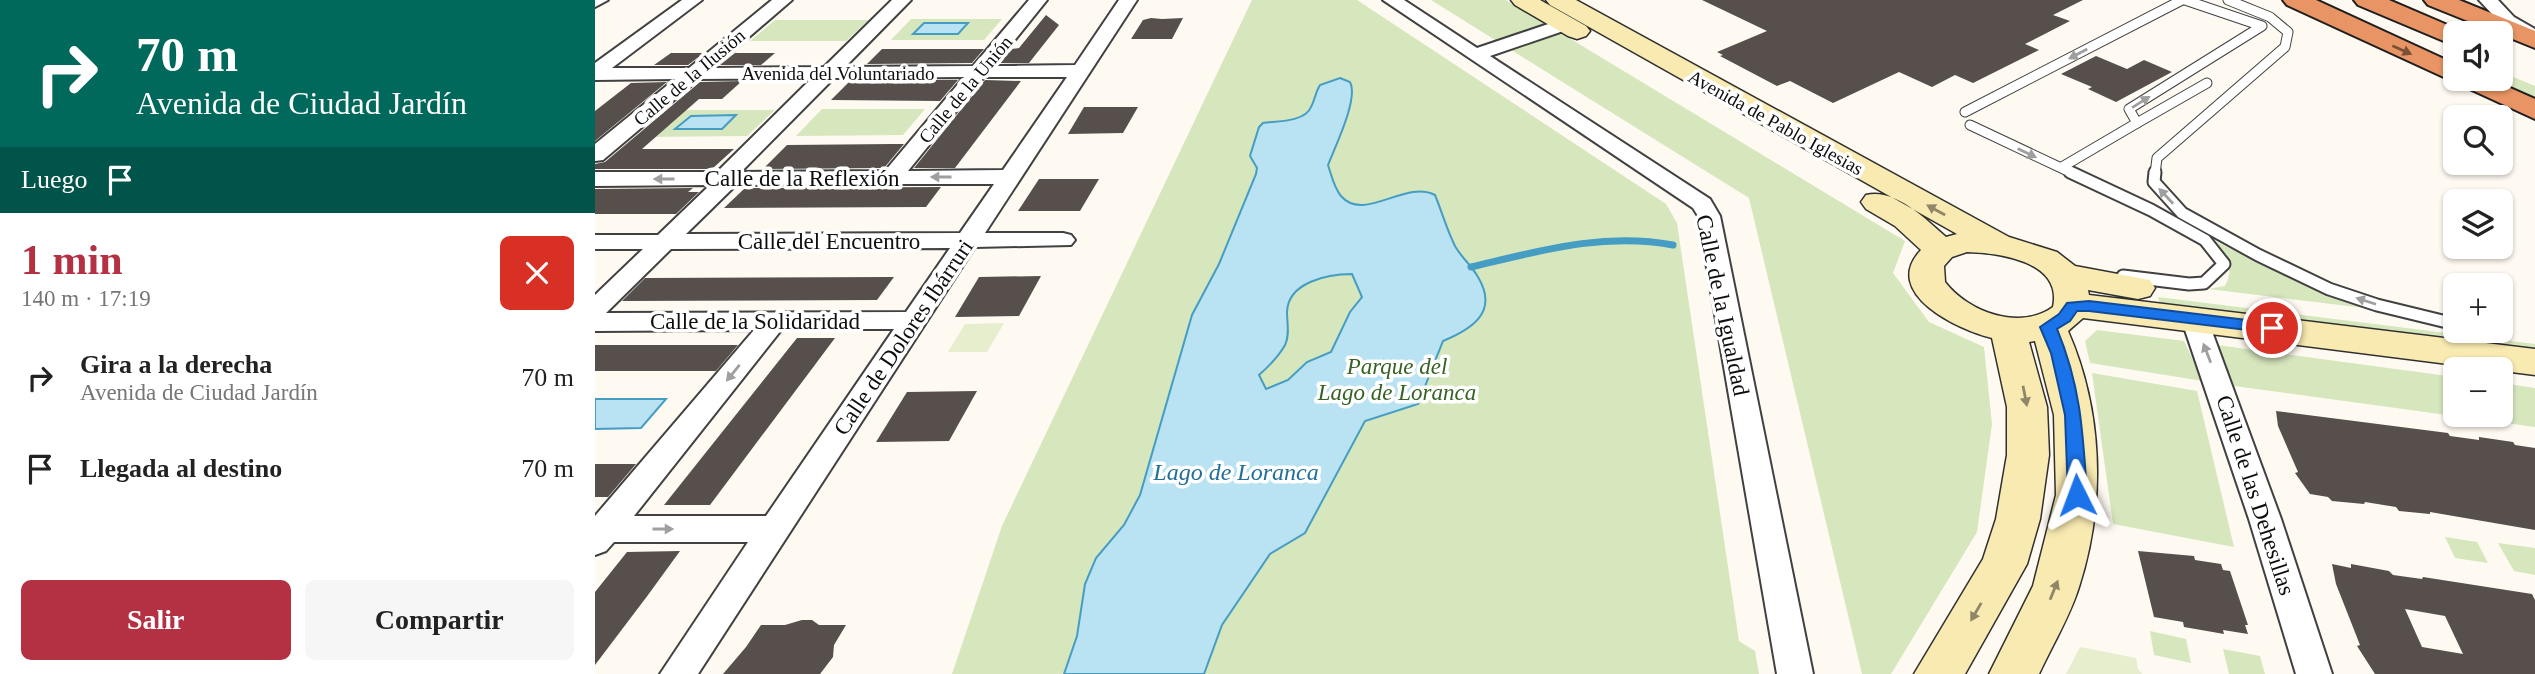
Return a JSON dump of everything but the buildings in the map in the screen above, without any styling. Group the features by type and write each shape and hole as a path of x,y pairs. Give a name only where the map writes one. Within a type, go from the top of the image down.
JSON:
{"highway":[{"path":"2287,0 2346,13 2443,67"},
{"path":"2296,0 2443,42"},
{"path":"2367,0 2443,31"},
{"path":"2442,2 2535,38"},
{"path":"2493,91 2535,110"}],"main road":[{"name":"Avenida de Pablo Iglesias","path":"1523,0 1906,219 1940,250"},
{"name":"Avenida de Pablo Iglesias","path":"1558,0 1996,242"},
{"path":"2014,674 2056,587 2077,495 2074,415 2048,300 2023,249 1996,242 1965,242 1940,250 1927,264 1928,284 1943,304 1971,320 2048,300 2107,284 2443,325"},
{"path":"2048,300 2535,362"},
{"path":"1940,674 2004,564 2018,519 2028,455 2027,407 2048,300"},
{"path":"2513,335 2535,337"}],"street":[{"path":"595,73 693,0"},
{"name":"Calle de la Ilusión","path":"595,155 783,0"},
{"path":"595,310 729,178 728,172 902,0"},
{"name":"Calle de la Unión","path":"891,178 1038,0"},
{"name":"Calle de Dolores Ibárruri","path":"678,674 1128,0"},
{"name":"Calle de la Igualdad","path":"1392,0 1702,204 1709,216 1795,674"},
{"path":"2442,2 2480,7 2489,1 2508,21 2535,38"},
{"path":"1474,55 1566,24"},
{"name":"Avenida del Voluntariado","path":"595,73 1080,71"},
{"name":"Calle de la Reflexión","path":"595,179 1009,177"},
{"name":"Calle del Encuentro","path":"595,242 1063,240"},
{"name":"Calle de las Dehesillas","path":"2194,318 2265,519 2314,674"},
{"path":"599,534 776,320"},
{"name":"Calle de la Solidaridad","path":"595,321 916,320"},
{"path":"599,534 775,529"}],"lane":[{"path":"1965,112 2183,0 2262,26 2129,109 2137,123"},
{"path":"2228,0 2270,18 2288,32 2285,47 2157,158 2154,182 2182,213 2258,255"},
{"path":"2060,168 2207,83"},
{"path":"1970,125 2151,210 2204,240 2224,264 2204,283 2189,284 2088,271 2048,300"},
{"path":"2151,210 2188,223 2329,289 2443,323"}],"green space":[{"name":"Parque del Lago de Loranca","path":"1252,0 1357,0 1666,204 1677,223 1739,641 1755,651 1759,674 952,674 1002,526"},
{"path":"1431,0 1506,0 1905,241 1893,273 1929,322 1984,347 1992,424 1977,532 1891,674 1862,674 1749,198"},
{"path":"911,19 1002,19 984,40 891,40"},
{"path":"775,20 869,20 846,41 750,41"},
{"path":"2513,77 2535,86 2535,100 2513,91"},
{"path":"822,109 925,109 903,135 796,136"},
{"path":"672,110 775,110 747,136 640,137"},
{"path":"2215,241 2309,287 2373,309 2209,289 2225,286 2229,273 2227,257"},
{"path":"2158,297 2443,333 2443,343 2513,341 2535,344 2535,355 2161,307"},
{"path":"1004,323 987,352 948,352 965,324"},
{"path":"2097,330 2184,341 2203,381 2090,363 2085,341"},
{"path":"2209,344 2443,375 2443,414 2227,385"},
{"path":"2092,373 2197,391 2234,547 2113,524"},
{"path":"2513,385 2535,388 2535,427 2513,424"},
{"path":"2445,537 2477,542 2488,563 2455,558"},
{"path":"2498,543 2535,548 2535,575 2514,571"},
{"path":"2150,631 2186,639 2191,663 2154,655"},
{"path":"2080,647 2136,658 2142,674 2066,674"},
{"path":"2223,649 2260,656 2265,674 2229,674"}],"water":[{"path":"924,23 968,23 958,34 913,34"},
{"name":"Lago de Loranca","path":"1340,78 1350,82 1352,89 1349,111 1328,165 1341,196 1350,203 1361,205 1411,192 1435,195 1455,246 1476,273 1484,289 1484,309 1472,325 1443,341 1418,404 1365,421 1305,533 1270,554 1222,625 1204,674 1064,674 1077,636 1085,584 1096,558 1124,525 1140,495 1192,315 1219,264 1256,174 1257,168 1250,156 1259,127 1263,123 1303,116 1311,107 1320,85","holes":["1352,274 1362,297 1350,312 1331,352 1307,362 1288,380 1266,389 1259,375 1280,353 1287,341 1287,312 1294,293 1321,278"]},
{"path":"736,115 722,129 675,129 691,116"},
{"path":"595,399 666,399 641,428 595,429"}],"waterway":[{"path":"1471,267 1596,242 1673,245"}],"route":[{"path":"2077,495 2074,415 2059,353 2048,327 2065,317 2072,307 2089,306 2272,328"}]}
